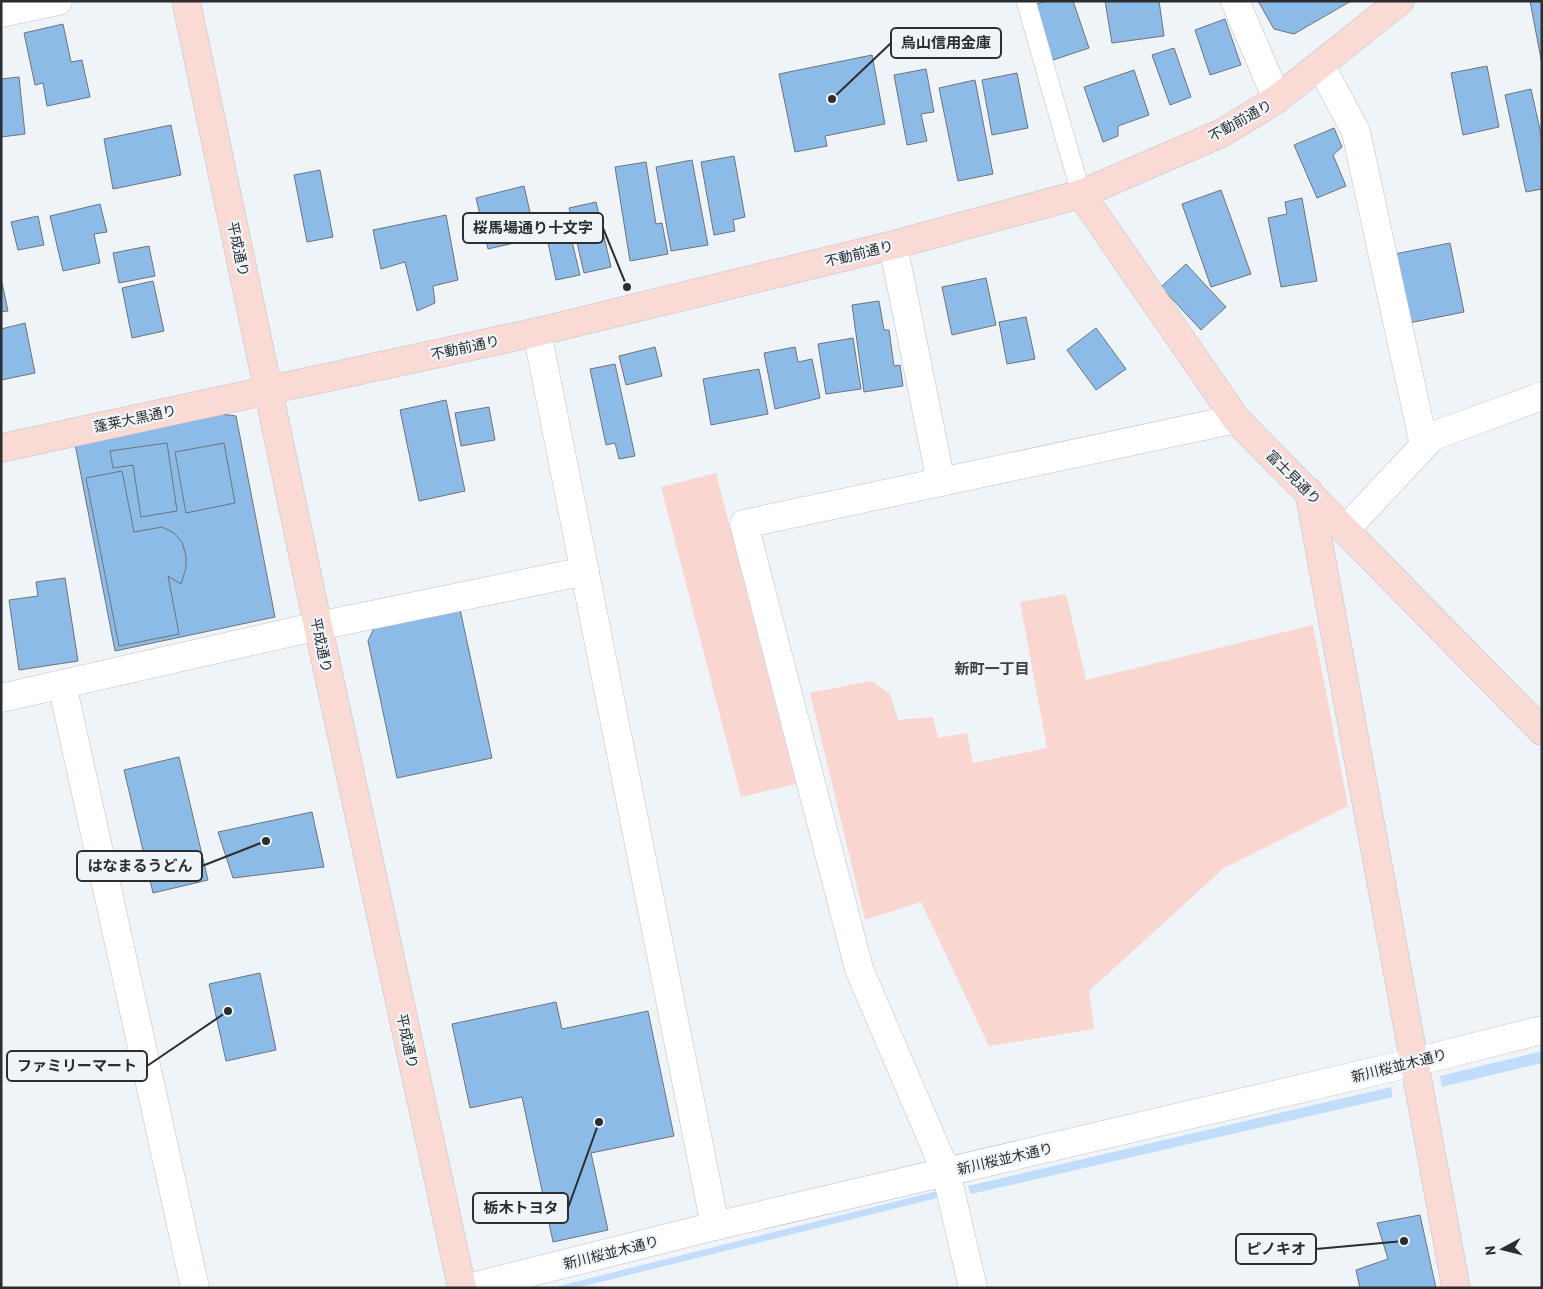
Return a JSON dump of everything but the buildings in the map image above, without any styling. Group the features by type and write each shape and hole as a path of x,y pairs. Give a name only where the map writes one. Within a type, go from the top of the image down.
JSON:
{"street":[{"path":"1,13 58,1"},
{"name":"平成通り","path":"186,1 318,626 462,1288"},
{"path":"1235,1 1277,99"},
{"name":"不動前通り","path":"269,389 537,332 893,245 1081,194 1222,133 1277,99 1321,66 1400,1"},
{"path":"1321,66 1356,132 1424,446"},
{"name":"富士見通り","path":"1081,194 1236,419 1542,731"},
{"path":"893,245 941,482"},
{"path":"537,332 715,1226"},
{"name":"蓬莱大黒通り","path":"1,448 269,389"},
{"path":"1345,530 1433,436 1542,396"},
{"path":"973,1288 946,1172 859,969 744,524 1236,419"},
{"path":"1309,492 1456,1288"},
{"path":"1,698 318,626 586,571"},
{"path":"62,684 194,1288"},
{"name":"新川桜並木通り","path":"468,1288 715,1226 1415,1062 1542,1030"}],"lane":[{"path":"1026,1 1081,194"}],"shaded area":[{"path":"716,473 796,784 741,797 661,487"},
{"path":"1066,594 1086,680 1313,625 1348,806 1224,868 1089,991 1094,1029 989,1046 921,902 865,920 810,693 871,681 890,694 898,720 933,717 938,738 967,733 973,763 1047,748 1020,602"}],"water":[{"path":"1542,1051 1542,1063 1442,1087 1440,1076"},
{"path":"1391,1087 1393,1097 971,1194 968,1186"},
{"path":"937,1191 937,1198 576,1288 551,1288"}],"place":[{"name":"烏山信用金庫","path":"832,99"},
{"name":"桜馬場通り十文字","path":"627,287"},
{"name":"はなまるうどん","path":"266,841"},
{"name":"ファミリーマート","path":"228,1011"},
{"name":"栃木トヨタ","path":"599,1122"},
{"name":"ピノキオ","path":"1404,1241"}],"district":[{"name":"新町一丁目","path":"992,668"}]}
